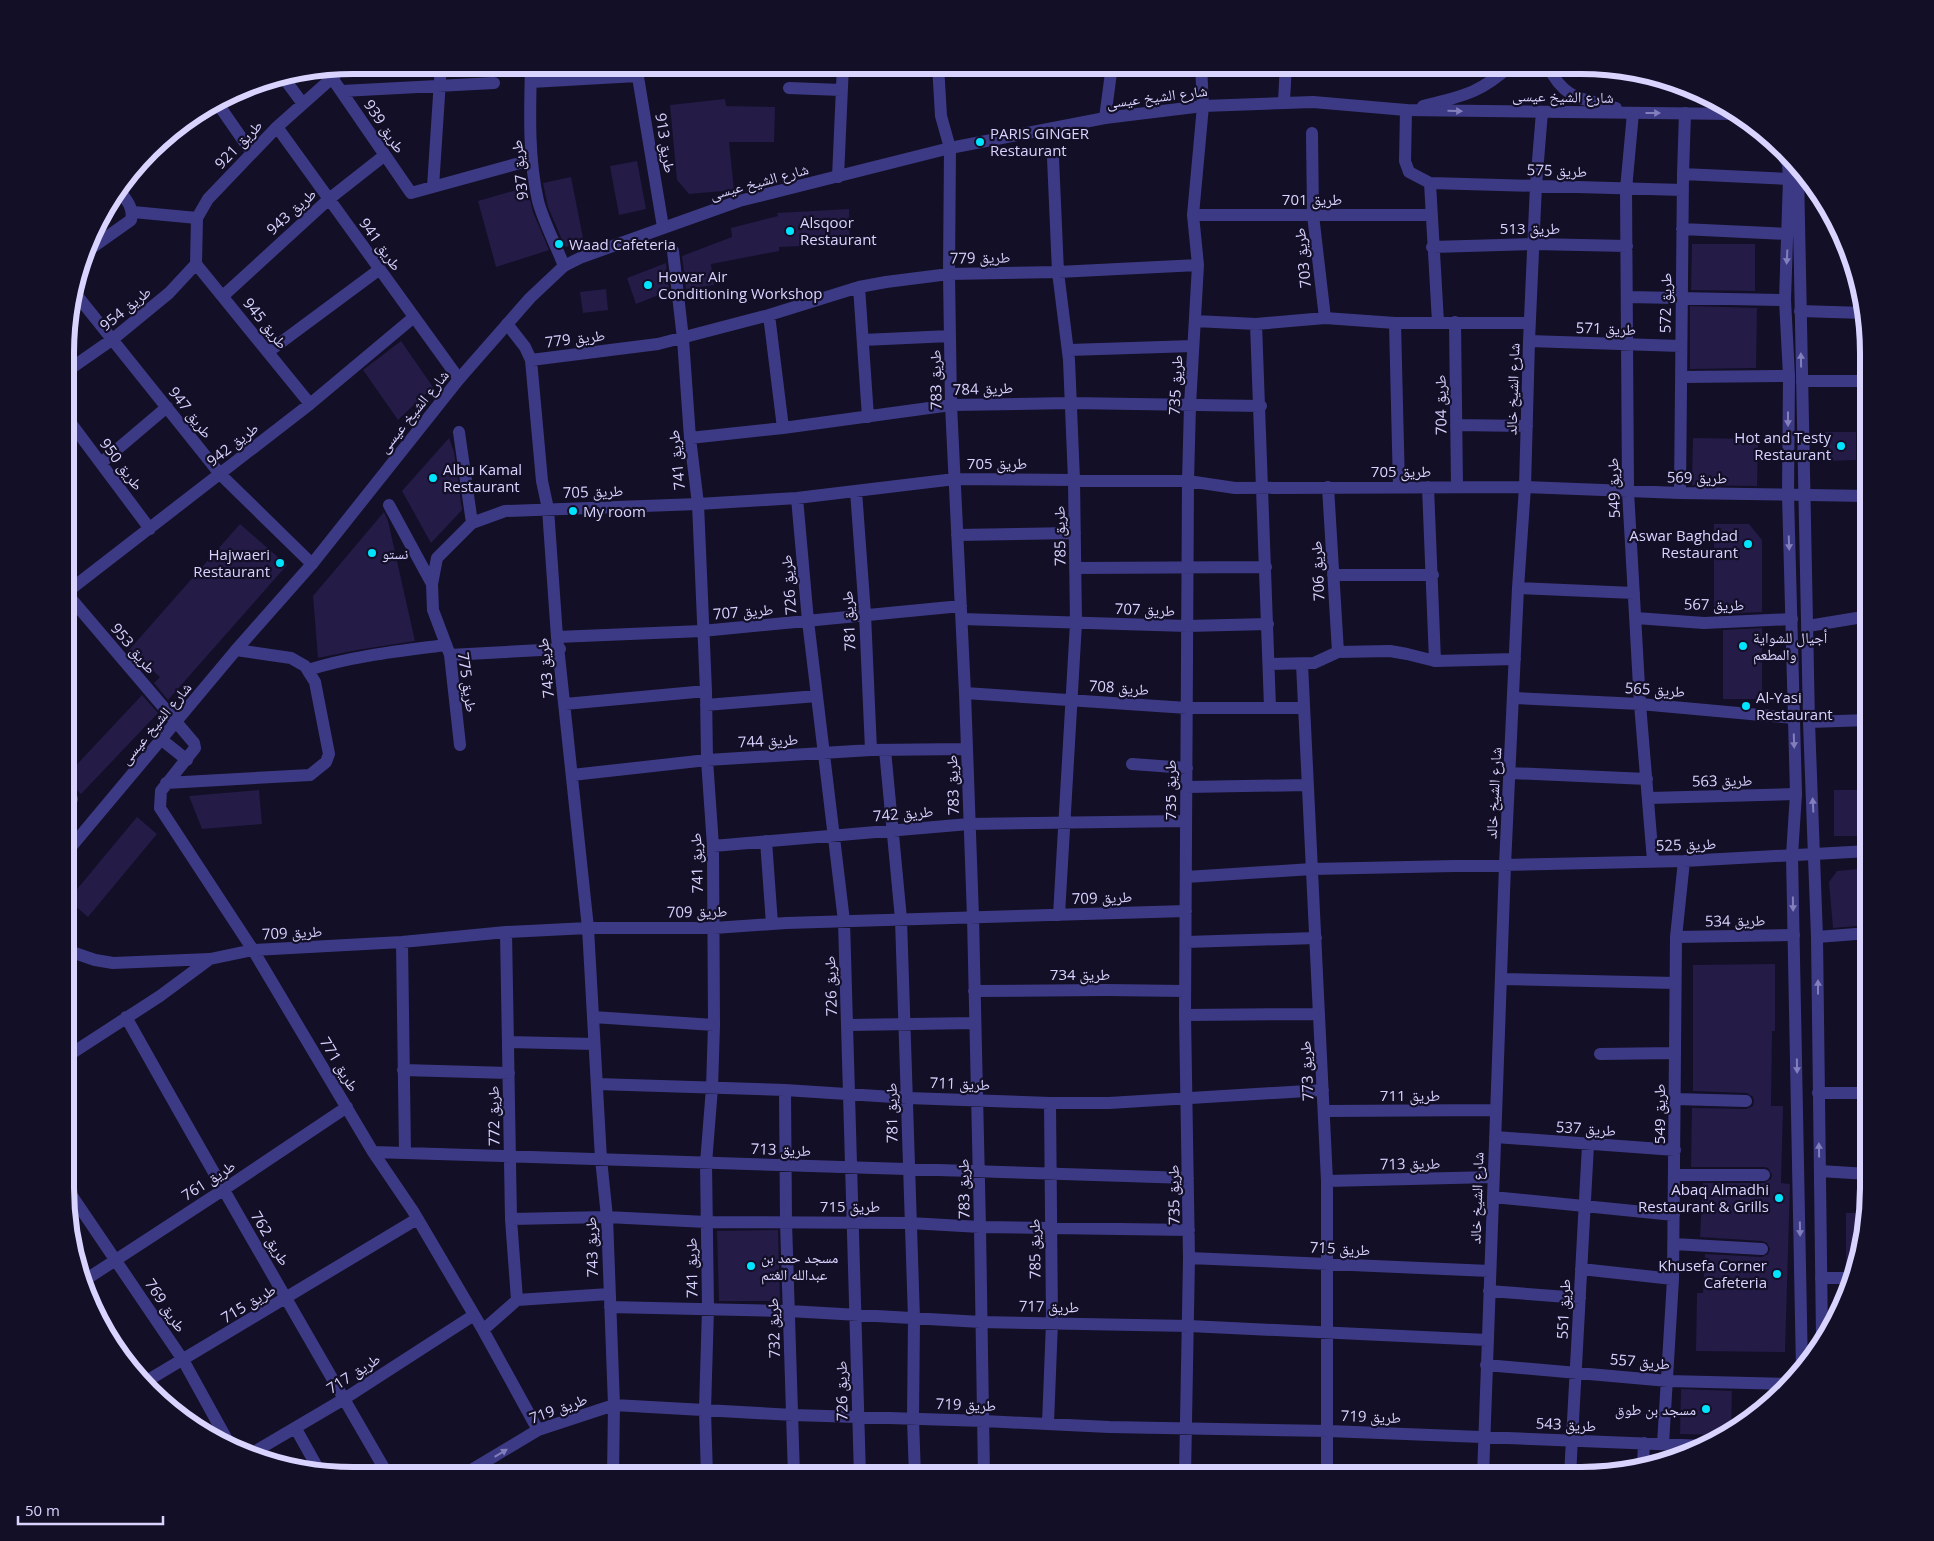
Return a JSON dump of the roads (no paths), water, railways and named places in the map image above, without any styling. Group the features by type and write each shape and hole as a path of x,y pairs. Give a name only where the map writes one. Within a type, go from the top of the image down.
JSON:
{"street":[{"name":"طريق 921","path":"197,218 208,199 277,127 336,74"},
{"path":"441,74 433,187 532,160"},
{"name":"طريق 937","path":"531,74 532,160 539,203 564,266"},
{"path":"531,82 607,74"},
{"name":"طريق 913","path":"637,74 663,226"},
{"path":"838,177 842,74"},
{"name":"طريق 783","path":"939,74 941,116 950,148 951,405 967,749 979,1172 984,1467"},
{"path":"1106,118 1111,74"},
{"name":"طريق 735","path":"1185,1467 1189,1326 1188,1099 1185,1015 1188,481 1190,404 1198,265 1194,215 1203,106 1201,74"},
{"path":"1284,102 1286,74"},
{"path":"1438,322 1432,247 1430,183 1409,172 1405,161 1406,110 1466,95 1481,89 1501,74"},
{"path":"1552,74 1563,90 1577,97 1633,113"},
{"name":"طريق 939","path":"332,78 410,192 433,187"},
{"path":"287,81 303,104"},
{"path":"342,91 494,83"},
{"path":"789,88 841,90"},
{"name":"شارع الشيخ عيسى","path":"74,844 236,650 312,564 459,379 530,298 564,266 582,257 663,226 739,201 950,148 1106,118 1203,106 1284,102 1313,102 1406,110 1724,113"},
{"path":"220,107 252,153"},
{"name":"شارع الشيخ خالد","path":"1483,1467 1505,865 1518,588 1525,488 1536,185 1542,112"},
{"name":"طريق 549","path":"1633,113 1626,189 1628,491 1640,704 1653,861"},
{"name":"طريق 572","path":"1680,493 1685,113"},
{"name":"طريق 941","path":"277,127 459,379"},
{"name":"طريق 703","path":"1312,133 1313,215 1325,318"},
{"name":"طريق 943","path":"223,296 329,199 385,155"},
{"name":"طريق 785","path":"1053,158 1058,272 1069,350 1074,480 1076,623 1059,915"},
{"path":"1683,174 1794,176"},
{"path":"1794,176 1788,234 1785,300 1789,376 1788,495 1796,794 1792,855 1802,1359"},
{"path":"1794,176 1802,380 1809,722 1815,854 1822,1330"},
{"name":"طريق 575","path":"1430,183 1683,190"},
{"path":"95,245 131,220 133,212 123,196"},
{"path":"133,212 197,218 196,264"},
{"name":"طريق 701","path":"1194,215 1431,215"},
{"path":"1682,229 1788,234"},
{"name":"طريق 513","path":"1432,247 1534,244 1627,246"},
{"name":"طريق 741","path":"673,251 698,504 707,760 713,846 714,1025 712,1088 706,1163 708,1308 705,1410 706,1467"},
{"name":"طريق 945","path":"196,264 310,404"},
{"name":"طريق 954","path":"74,365 113,339 169,293 196,264"},
{"name":"طريق 779","path":"531,360 658,344 769,315 859,287 949,274 1058,272 1198,265"},
{"path":"268,352 380,269"},
{"path":"859,287 868,417"},
{"path":"1627,297 1785,300"},
{"name":"طريق 947","path":"79,298 220,474 312,564"},
{"path":"1800,311 1858,314"},
{"path":"769,315 784,428"},
{"name":"طريق 942","path":"74,588 310,404 414,317"},
{"path":"1196,321 1256,324 1325,318 1394,323 1530,323"},
{"name":"طريق 704","path":"1455,322 1457,487"},
{"path":"1394,323 1399,487"},
{"name":"طريق 743","path":"507,324 525,347 531,360 542,481 548,508 559,643 588,928 601,1159 607,1217 614,1405 613,1467"},
{"path":"1256,324 1264,488 1270,708"},
{"path":"863,340 950,336"},
{"name":"طريق 571","path":"1529,341 1681,346"},
{"path":"1069,350 1193,346"},
{"path":"1681,377 1789,376"},
{"path":"1802,380 1860,381"},
{"path":"1190,404 1261,406"},
{"name":"طريق 784","path":"690,438 784,428 951,405 1190,404"},
{"path":"101,463 167,407"},
{"path":"1456,425 1527,426"},
{"name":"طريق 950","path":"74,427 150,529"},
{"path":"459,432 472,523"},
{"name":"طريق 705","path":"472,523 505,511 698,504 797,498 955,479 1188,481 1235,488 1525,488"},
{"path":"1428,487 1435,661"},
{"name":"طريق 706","path":"1328,488 1338,652"},
{"name":"طريق 569","path":"1525,488 1860,496"},
{"name":"طريق 781","path":"856,491 865,614 871,750"},
{"name":"طريق 726","path":"797,498 808,621 844,921 860,1467"},
{"path":"389,506 432,584"},
{"name":"طريق 775","path":"460,745 448,650 433,610 432,584 437,558 472,523"},
{"path":"958,535 1075,533"},
{"path":"1075,568 1266,567"},
{"path":"1333,575 1433,575"},
{"path":"1518,588 1634,593"},
{"name":"طريق 953","path":"74,601 176,723"},
{"name":"طريق 707","path":"308,670 325,664 371,655 559,643 808,621 865,614 961,613 1076,623 1187,626 1268,624"},
{"path":"1808,626 1860,617"},
{"name":"طريق 567","path":"1636,618 1704,622 1792,619"},
{"path":"166,783 310,775 326,762 329,754 315,682 305,666 291,658 236,650"},
{"path":"1270,664 1314,663 1338,652 1390,651 1435,661 1515,659"},
{"name":"طريق 773","path":"1302,664 1325,1112 1328,1333 1327,1467"},
{"path":"565,704 706,691"},
{"name":"طريق 708","path":"965,693 1187,708 1303,708"},
{"path":"706,705 817,696"},
{"name":"طريق 565","path":"1514,698 1640,704 1794,718"},
{"path":"1809,722 1860,720"},
{"path":"162,740 187,760 195,748 194,743 176,723"},
{"name":"طريق 744","path":"572,775 707,760 871,750 967,749"},
{"name":"طريق 781","path":"885,750 900,919 905,1024 914,1319 915,1467"},
{"name":"طريق 771","path":"187,760 161,791 160,808 253,950 373,1152 417,1219 483,1330 538,1430"},
{"path":"1132,764 1187,768"},
{"path":"1510,773 1647,779"},
{"path":"1187,787 1308,785"},
{"name":"طريق 563","path":"1649,798 1796,794"},
{"name":"طريق 742","path":"713,846 834,834 969,824 1186,821"},
{"path":"766,841 772,924"},
{"name":"طريق 525","path":"1505,865 1684,861 1860,852"},
{"name":"طريق 549","path":"1663,1444 1674,1279 1676,937 1684,861"},
{"path":"1186,877 1312,869 1505,865"},
{"name":"طريق 709","path":"74,952 113,963 210,959 253,950 402,942 506,932 588,928 714,928 844,921 1186,911"},
{"name":"طريق 772","path":"506,932 511,1219 518,1300"},
{"path":"1817,937 1860,934"},
{"name":"طريق 534","path":"1676,937 1794,935"},
{"path":"1186,942 1316,938"},
{"path":"402,942 405,1153"},
{"name":"طريق 709","path":"74,1052 160,996 210,959"},
{"path":"1501,979 1675,983"},
{"name":"طريق 734","path":"974,991 1185,991"},
{"path":"1185,1015 1319,1014"},
{"name":"طريق 762","path":"126,1017 223,1190 383,1467"},
{"path":"593,1017 714,1025"},
{"path":"848,1025 975,1023"},
{"path":"508,1042 594,1044"},
{"path":"1600,1054 1675,1053"},
{"path":"403,1070 509,1073"},
{"name":"طريق 711","path":"597,1084 785,1090 908,1098 1050,1103 1109,1103 1323,1090"},
{"name":"طريق 732","path":"785,1090 786,1222 794,1467"},
{"path":"1818,1093 1860,1093"},
{"path":"1675,1099 1746,1101"},
{"name":"طريق 785","path":"1048,1424 1052,1322 1050,1103"},
{"name":"طريق 761","path":"89,1278 347,1107"},
{"name":"طريق 711","path":"1325,1112 1496,1110"},
{"name":"طريق 537","path":"1495,1137 1675,1150"},
{"name":"طريق 551","path":"1570,1467 1588,1145"},
{"name":"طريق 713","path":"373,1152 1188,1178"},
{"path":"1820,1172 1860,1174"},
{"path":"1675,1175 1764,1175"},
{"name":"طريق 713","path":"1327,1181 1493,1178"},
{"path":"1493,1197 1674,1214"},
{"name":"طريق 769","path":"74,1200 183,1360 226,1437"},
{"name":"طريق 715","path":"511,1219 607,1217 706,1222 910,1223 1050,1229 1189,1230"},
{"name":"طريق 715","path":"150,1380 417,1219"},
{"path":"1674,1244 1762,1249"},
{"name":"طريق 715","path":"1189,1258 1490,1271"},
{"path":"1581,1269 1674,1279"},
{"path":"1821,1278 1845,1278"},
{"path":"1489,1291 1580,1298"},
{"path":"483,1330 518,1300 609,1294"},
{"name":"طريق 717","path":"610,1308 708,1308 981,1322 1189,1326 1487,1340"},
{"name":"طريق 717","path":"259,1450 344,1399 474,1315"},
{"name":"طريق 557","path":"1486,1365 1668,1381 1781,1384"},
{"name":"طريق 719","path":"478,1467 538,1430 614,1405 1186,1429 1484,1436"},
{"path":"296,1429 316,1465"},
{"name":"طريق 543","path":"1484,1436 1690,1445"},
{"path":"1643,1460 1644,1443"}],"place":[{"name":"PARIS GINGER Restaurant","path":"980,142"},
{"name":"Alsqoor Restaurant","path":"790,231"},
{"name":"Waad Cafeteria","path":"559,244"},
{"name":"Howar Air Conditioning Workshop","path":"648,285"},
{"name":"Hot and Testy Restaurant","path":"1841,446"},
{"name":"Albu Kamal Restaurant","path":"433,478"},
{"name":"My room","path":"573,511"},
{"name":"Aswar Baghdad Restaurant","path":"1748,544"},
{"name":"نستو","path":"372,553"},
{"name":"Hajwaeri Restaurant","path":"280,563"},
{"name":"أجيال للشواية والمطعم","path":"1743,646"},
{"name":"Al-Yasi Restaurant","path":"1746,706"},
{"name":"Abaq Almadhi Restaurant & Grills","path":"1779,1198"},
{"name":"مسجد حمد بن عبدالله الغتم","path":"751,1266"},
{"name":"Khusefa Corner Cafeteria","path":"1777,1274"},
{"name":"مسجد بن طوق","path":"1706,1409"}]}
